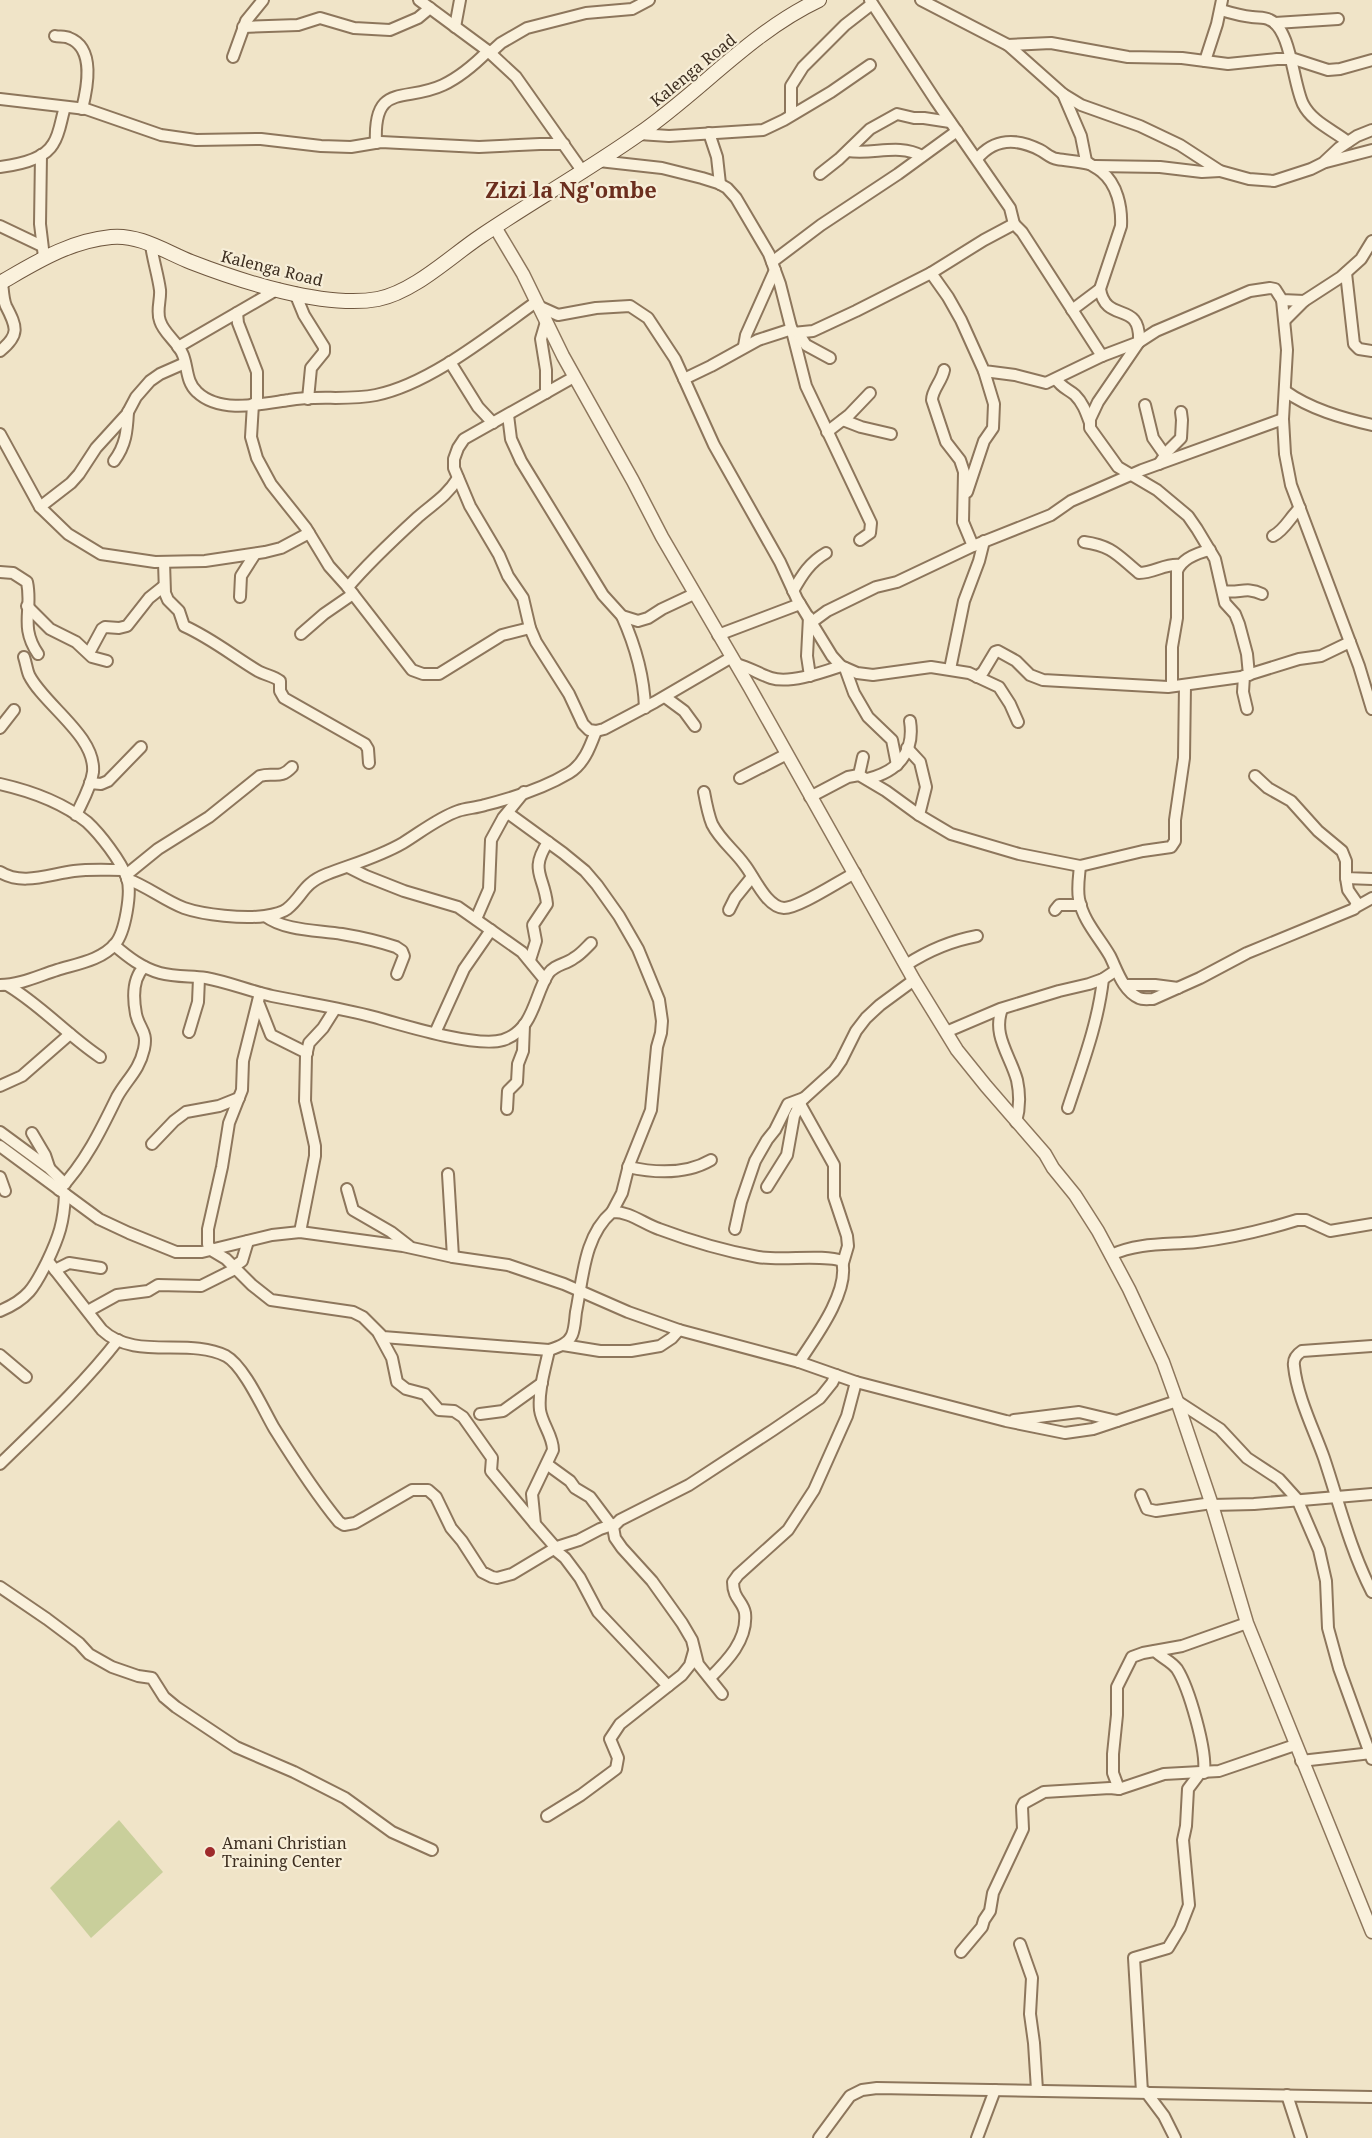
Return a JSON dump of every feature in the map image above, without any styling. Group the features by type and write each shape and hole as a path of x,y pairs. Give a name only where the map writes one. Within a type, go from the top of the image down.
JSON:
{"main road":[{"name":"Kalenga Road","path":"1,283 43,251 114,236 133,238 212,270 278,289 342,300 378,299 413,284 495,227 583,172 683,101 761,36 819,0"}],"street":[{"path":"233,57 243,27 263,0"},
{"path":"419,0 489,52 516,77 583,172"},
{"path":"455,27 460,0"},
{"path":"376,143 378,112 389,100 399,95 443,85 474,65 501,43 527,28 586,13 632,9 649,0"},
{"path":"921,0 1008,45 1063,94 1092,110 1140,126 1168,139 1220,171 1248,179 1274,181 1323,163 1372,150"},
{"path":"791,115 793,80 803,67 871,2 1010,208 1014,224 1022,232 1102,356"},
{"path":"1205,61 1221,5 1253,18 1266,18 1275,22 1338,19"},
{"path":"243,27 298,25 320,18 354,28 390,30 418,18 430,8"},
{"path":"1275,22 1290,50 1296,84 1305,109 1320,124 1348,142"},
{"path":"55,36 70,38 78,44 87,63 89,75 82,109"},
{"path":"1008,45 1052,43 1128,57 1182,58 1228,64 1291,59 1328,70 1372,60"},
{"path":"639,134 669,136 763,130 831,92 870,65"},
{"path":"1063,94 1082,141 1086,161 1110,180 1122,215 1121,226 1100,288 1101,298 1113,309 1128,314 1136,320 1140,330 1140,342 1098,402 1090,423"},
{"path":"0,99 82,109 160,135 196,140 261,139 351,147 376,143 419,143 451,147 564,144"},
{"path":"0,167 41,155 52,147 65,107"},
{"path":"1074,121 1092,110"},
{"path":"820,174 870,129 897,114 953,126"},
{"path":"744,346 746,335 773,266 922,156 953,126"},
{"path":"1323,163 1348,142 1372,130"},
{"path":"709,133 717,157 720,184"},
{"path":"977,159 990,147 1018,141 1056,159 1070,159 1092,165 1160,167 1202,172 1220,171"},
{"path":"848,151 901,149 922,156"},
{"path":"41,155 40,224 43,251"},
{"path":"599,161 662,168 720,184 736,198 773,266 794,331 806,386 871,523 870,533 860,540"},
{"path":"684,379 744,346 770,335 813,331 828,324 931,273 1014,224"},
{"path":"0,226 43,251"},
{"path":"495,227 523,274 574,377 694,594 914,980 957,1050 1045,1154 1053,1168 1076,1196 1111,1255 1163,1362 1212,1504 1247,1623 1372,1932"},
{"path":"1285,320 1304,301 1346,273 1360,259 1372,241"},
{"path":"151,245 160,290 159,318 162,327 183,354 195,391 214,404 255,404 375,395 414,382 450,362 537,304"},
{"path":"931,273 961,320 984,371 994,404 993,428 985,438 963,497"},
{"path":"1346,273 1354,344 1359,349 1372,351"},
{"path":"0,351 9,345 15,331 14,323 5,304 1,283"},
{"path":"1072,310 1100,288"},
{"path":"178,347 278,289"},
{"path":"984,371 1015,375 1046,383 1102,356 1140,342 1156,331 1250,291 1275,289 1282,300 1285,320 1287,350 1283,418 1285,454 1291,485 1350,642 1372,709"},
{"path":"295,293 304,315 324,347 324,352 310,368 308,399"},
{"path":"1282,300 1304,301"},
{"path":"537,304 558,315 630,306 640,311 659,332 684,379 714,445 780,562 800,604 832,656 843,667 857,673 873,675 931,668 969,673 999,687 1018,722"},
{"path":"237,313 238,323 257,372 251,437 257,458 271,484 309,533 329,566 412,670 419,674 439,674 502,635 530,628"},
{"path":"546,322 541,339 546,370 546,393"},
{"path":"794,331 806,345 830,358"},
{"path":"450,362 477,407 494,423"},
{"path":"39,507 71,483 150,381 159,374 185,363"},
{"path":"944,370 932,400 946,442 960,460 964,481 963,522 978,544 977,568 964,601 950,669"},
{"path":"574,377 464,439 454,459 458,478 480,525 523,598 536,642 569,694 583,724 589,730 596,732 604,729 734,661 773,678 810,676 843,667"},
{"path":"1056,379 1064,389 1082,403 1090,428 1118,467 1158,490 1188,516 1210,550 1215,559 1225,603 1235,614 1247,654 1243,692 1246,709"},
{"path":"1285,391 1296,399 1334,415 1372,425"},
{"path":"827,432 843,420 870,393"},
{"path":"1145,405 1153,438 1162,459"},
{"path":"114,461 126,436 128,411"},
{"path":"1162,459 1181,438 1180,412"},
{"path":"508,415 511,439 521,461 603,595 622,616 634,645 642,679 645,708"},
{"path":"810,619 876,588 908,578 978,544 1052,515 1071,501 1131,476 1162,459 1283,418"},
{"path":"843,420 891,434"},
{"path":"0,434 39,507 68,534 101,554 137,561 205,561 281,548 309,533"},
{"path":"301,634 350,590 419,516 441,501 458,478"},
{"path":"1273,536 1281,532 1288,519 1300,508"},
{"path":"1084,542 1112,550 1125,558 1139,573 1170,565 1180,565"},
{"path":"1172,686 1172,647 1177,618 1176,571 1180,565 1198,553 1210,550"},
{"path":"793,591 807,567 826,553"},
{"path":"240,597 241,576 255,554"},
{"path":"164,562 164,586 168,600 179,611 184,626 226,649 260,672 275,677 280,681 280,691 284,698 362,741 368,749 369,763"},
{"path":"0,572 13,573 27,582 29,590 28,632 38,654"},
{"path":"89,653 105,627 127,626 149,598 164,586"},
{"path":"1223,591 1249,589 1262,594"},
{"path":"622,616 638,621 648,618 674,602 694,594"},
{"path":"718,634 800,604"},
{"path":"27,606 50,629 76,642 98,659 107,661"},
{"path":"810,619 807,656 810,676"},
{"path":"977,677 998,651 1016,661 1030,675 1043,680 1144,687 1185,685 1246,676 1299,659 1321,656 1350,642"},
{"path":"24,657 34,683 70,724 89,751 93,765 90,783 76,816"},
{"path":"843,667 868,717 892,740 897,765"},
{"path":"863,777 951,834 990,847 1080,867 1143,851 1171,847 1175,841 1175,820 1184,758 1185,685"},
{"path":"665,697 684,711 695,726"},
{"path":"0,728 14,710"},
{"path":"810,797 848,777 886,773 897,765 907,748 911,735 910,721"},
{"path":"0,872 8,877 41,878 78,870 125,874 184,908 226,916 265,916 285,910 305,886 318,878 375,858 458,811 486,805 556,780 578,767 596,732"},
{"path":"90,783 101,784 108,781 141,747"},
{"path":"907,748 920,762 926,787 919,814"},
{"path":"740,778 787,754"},
{"path":"863,777 864,757"},
{"path":"125,874 148,856 209,817 260,776 279,776 287,773 292,767"},
{"path":"1255,776 1268,788 1291,801 1330,842 1342,851 1346,861 1348,890 1355,900 1356,907"},
{"path":"0,784 50,799 87,823 108,846 125,874 127,910 121,934 114,945 95,958 26,981 4,985"},
{"path":"476,919 489,889 490,843 496,829 524,792"},
{"path":"704,792 712,824 720,837 744,863 770,900 782,908 798,904 855,873"},
{"path":"379,1334 549,1350 563,1345 573,1334 588,1250 594,1234 612,1212 622,1193 628,1167 651,1110 657,1047 661,1033 659,1000 638,949 607,898 585,871 508,813"},
{"path":"530,960 536,941 533,925 547,904 538,871 538,862 548,842"},
{"path":"348,867 404,891 458,907 530,960 545,980"},
{"path":"1080,867 1078,886 1081,905 1095,936 1110,957 1115,971 1126,985 1139,998 1147,999 1178,988 1247,953 1321,924 1372,898"},
{"path":"729,910 735,898 752,877"},
{"path":"1346,878 1372,879"},
{"path":"1055,910 1059,905 1081,905"},
{"path":"265,916 285,926 372,939 396,947 402,951 404,956 398,974"},
{"path":"435,1033 464,969 491,930"},
{"path":"906,966 936,947 977,936"},
{"path":"114,945 130,959 160,973 199,978 259,997 335,1009 457,1038 494,1041 515,1034 524,1025 552,968 576,958 591,943"},
{"path":"0,1311 13,1305 41,1277 62,1228 63,1189 80,1166 118,1096 133,1075 141,1056 145,1034 136,1016 134,993 137,976 144,967"},
{"path":"946,1032 1002,1009 1102,979 1115,971"},
{"path":"189,1032 198,1002 199,978"},
{"path":"1068,1108 1089,1049 1100,1004 1102,979"},
{"path":"767,1187 787,1155 792,1120 802,1101 834,1071 856,1030 866,1018 914,980"},
{"path":"4,985 30,998 100,1058"},
{"path":"259,997 271,1035 307,1053"},
{"path":"259,997 243,1060 242,1090 229,1123 208,1229 208,1244 211,1250 226,1259 271,1300 353,1312 367,1320 379,1334 392,1358 397,1382 406,1389 424,1394 439,1410 454,1411 463,1417 492,1458 491,1471 565,1558 580,1578 598,1612 668,1686"},
{"path":"300,1232 315,1156 305,1101 307,1053 309,1043 323,1028 335,1009"},
{"path":"1002,1009 998,1019 999,1037 1017,1082 1019,1102 1016,1122"},
{"path":"507,1109 508,1091 517,1082 518,1065 523,1051 524,1025"},
{"path":"0,1086 22,1076 70,1034"},
{"path":"152,1144 181,1115 190,1110 219,1106 239,1098"},
{"path":"735,1228 741,1202 761,1149 775,1130 788,1104 802,1101"},
{"path":"800,1362 831,1312 848,1246 834,1197 834,1165 802,1101"},
{"path":"0,1132 49,1168"},
{"path":"32,1133 45,1155 49,1168 63,1189"},
{"path":"0,1146 63,1189 99,1219 166,1248 192,1253 278,1234 300,1232 411,1248 517,1268 679,1330 800,1362 856,1382 1006,1421 1065,1433 1081,1432 1177,1401"},
{"path":"628,1167 647,1170 681,1170 701,1166 711,1160"},
{"path":"448,1174 453,1257"},
{"path":"0,1177 5,1191"},
{"path":"347,1190 353,1210 391,1232 411,1248"},
{"path":"612,1212 623,1213 657,1229 735,1252 771,1258 838,1260 843,1263"},
{"path":"1111,1255 1134,1247 1242,1235 1297,1220 1306,1220 1330,1231 1372,1224"},
{"path":"88,1311 117,1295 148,1291 158,1285 201,1286 242,1262 248,1241"},
{"path":"48,1261 107,1334 118,1340 141,1345 206,1349 233,1361 280,1436 339,1522 344,1525 355,1523 412,1490 420,1488 432,1492 451,1528 482,1572 497,1578 512,1574 555,1548 579,1540 689,1485 820,1398 836,1375"},
{"path":"55,1270 69,1263 101,1268"},
{"path":"563,1345 600,1352 631,1351 660,1346 679,1330"},
{"path":"0,1464 96,1369 118,1340"},
{"path":"1372,1346 1302,1352 1294,1360 1294,1370 1303,1400 1352,1547 1372,1592"},
{"path":"535,1524 532,1494 548,1465 554,1448 540,1411 542,1383 549,1350"},
{"path":"0,1355 26,1377"},
{"path":"710,1678 731,1657 743,1632 745,1612 735,1597 733,1582 788,1530 814,1490 847,1416 856,1382"},
{"path":"480,1414 503,1411 542,1383"},
{"path":"1177,1401 1220,1429 1247,1458 1279,1479 1297,1499 1319,1550 1326,1581 1328,1628 1339,1668 1371,1755 1301,1761"},
{"path":"1006,1421 1079,1412 1117,1421"},
{"path":"548,1465 566,1477 575,1488 590,1497 613,1524 618,1542 669,1604 690,1635 698,1664 722,1694"},
{"path":"1141,1495 1144,1506 1149,1510 1372,1494"},
{"path":"0,1587 47,1619 94,1657 112,1667 152,1678 164,1697 176,1707 236,1747 294,1772 345,1798 392,1832 432,1850"},
{"path":"1119,1789 1113,1773 1118,1682 1132,1657 1155,1650 1182,1646 1247,1623"},
{"path":"1155,1650 1178,1672 1203,1747 1202,1773 1188,1789 1183,1840 1188,1910 1168,1948 1134,1958 1144,2092 1164,2116 1175,2138"},
{"path":"547,1816 616,1769 618,1758 610,1739 613,1732 682,1675 690,1665 695,1651"},
{"path":"961,1952 982,1927 990,1911 993,1893 1023,1829 1022,1807 1024,1803 1044,1792 1119,1789 1159,1775 1202,1773 1228,1768 1295,1745"},
{"path":"1020,1944 1031,1976 1030,2014 1036,2090"},
{"path":"819,2138 850,2096 862,2090 878,2088 1372,2097"},
{"path":"977,2138 995,2090"},
{"path":"1287,2095 1300,2138"}],"green space":[{"path":"119,1820 163,1872 91,1938 50,1888"}],"place":[{"name":"Amani Christian Training Center","path":"210,1852"}],"district":[{"name":"Zizi la Ng'ombe","path":"571,189"}]}
